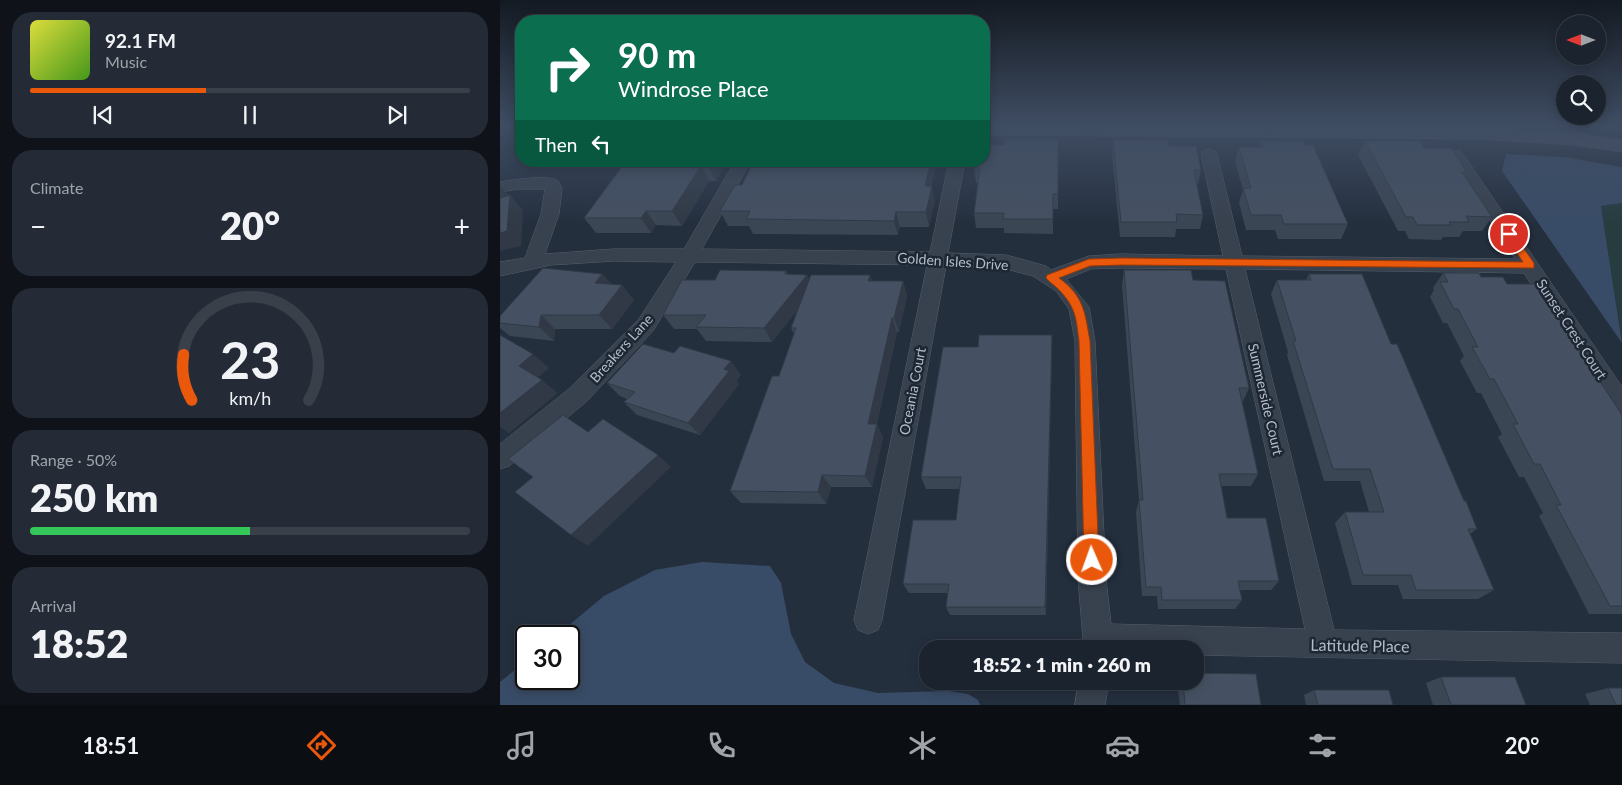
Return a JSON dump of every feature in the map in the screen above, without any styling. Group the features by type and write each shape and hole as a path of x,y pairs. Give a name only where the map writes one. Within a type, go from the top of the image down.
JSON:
{"street":[{"name":"Summerside Court","path":"1210,158 1323,644"},
{"name":"Sunset Crest Court","path":"1458,158 1622,406"},
{"name":"Breakers Lane","path":"500,458 578,395 646,325 690,255 740,167"},
{"name":"Oceania Court","path":"868,620 956,167"},
{"path":"500,186 551,184 554,188 550,214 532,263"},
{"name":"Golden Isles Drive","path":"500,270 551,259 614,255 938,258 1006,262 1039,271 1051,278 1063,286 1079,307 1085,341 1092,579 1098,640"},
{"path":"1051,278 1089,263 1234,262 1531,266"},
{"name":"Latitude Place","path":"1204,643 1622,648"},
{"path":"1090,705 1092,690"}],"green space":[{"path":"1622,203 1622,342 1601,206"}],"water":[{"path":"1505,158 1569,158 1622,167 1622,203 1601,206 1622,343 1502,171"},
{"path":"702,562 770,566 781,583 791,634 805,662 834,683 878,693 948,691 968,694 978,700 980,705 500,705 500,682 515,670 515,690 580,690 580,625 569,625 604,596 655,570"}],"building":[{"path":"990,158 1058,158 1058,194 1053,194 1053,219 1003,219 1004,213 974,213 980,168 974,168 990,167"},
{"path":"1115,158 1198,158 1201,170 1194,170 1203,215 1176,214 1177,222 1121,222"},
{"path":"1242,158 1319,158 1348,224 1284,224 1281,215 1251,215 1243,188 1251,188"},
{"path":"1374,158 1458,158 1467,172 1462,172 1492,217 1466,216 1469,222 1449,222 1451,225 1417,225 1413,217 1406,217"},
{"path":"622,167 700,167 672,211 646,211 641,218 584,218"},
{"path":"751,167 930,167 925,186 932,186 926,212 896,212 894,221 746,219 750,211 720,211 735,185 742,185"},
{"path":"510,195 507,231 500,233 500,198"},
{"path":"543,268 602,274 595,283 622,285 599,315 541,315 539,327 500,323 500,316"},
{"path":"720,270 786,271 785,274 807,275 764,328 696,327 706,315 663,315 682,280 715,280"},
{"path":"1124,270 1191,270 1193,280 1225,281 1249,388 1239,388 1258,474 1219,474 1227,518 1266,518 1279,581 1238,581 1242,600 1162,600 1161,587 1146,587 1139,500 1143,500"},
{"path":"1443,273 1479,273 1481,277 1503,277 1507,284 1536,284 1622,415 1622,606 1610,606 1556,505 1561,505 1540,464 1534,464 1513,424 1518,424 1494,379 1490,379 1472,347 1478,347 1458,309 1454,309 1440,282 1448,282"},
{"path":"1309,274 1362,274 1391,344 1397,344 1464,501 1466,501 1477,529 1468,529 1494,590 1416,590 1411,575 1363,575 1345,512 1384,512 1370,469 1333,469 1293,341 1296,341 1277,280 1311,280"},
{"path":"811,275 870,275 868,281 903,281 894,318 892,318 868,424 877,424 865,476 822,475 818,492 730,491 772,376 779,376 796,328 791,328"},
{"path":"500,335 533,354 519,366 542,380 500,413"},
{"path":"979,335 1052,335 1045,607 946,607 949,584 903,584 913,520 956,520 961,477 921,477 943,347 978,347"},
{"path":"643,344 674,353 680,346 731,361 724,369 729,371 688,423 624,402 635,392 607,383"},
{"path":"563,415 588,432 603,419 658,455 571,535 515,492 533,477 508,459"},
{"path":"1204,673 1256,674 1261,705 1185,705 1184,690 1204,690"},
{"path":"1441,677 1515,677 1526,705 1451,705"},
{"path":"1608,688 1622,688 1622,705 1616,705"},
{"path":"1314,690 1389,690 1393,705 1318,705"}],"route":[{"path":"1092,560 1085,341 1079,307 1063,286 1051,278 1089,263 1121,261 1531,266 1509,234"}]}
